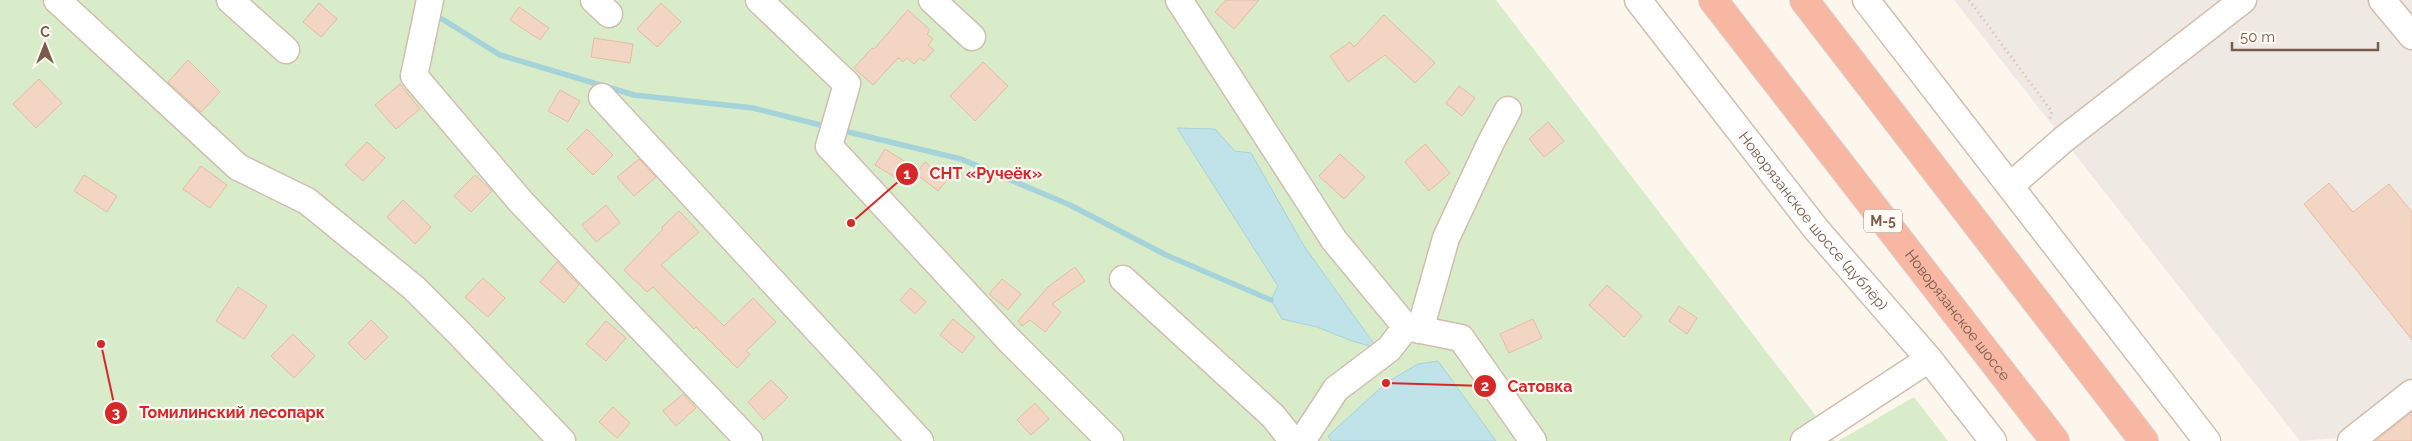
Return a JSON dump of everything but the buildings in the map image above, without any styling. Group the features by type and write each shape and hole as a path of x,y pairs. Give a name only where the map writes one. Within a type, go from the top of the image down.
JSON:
{"highway":[{"name":"Новорязанское шоссе","path":"1713,0 2055,441"},
{"path":"1804,0 2144,441"}],"street":[{"path":"57,0 238,167 308,201 414,288 562,441"},
{"path":"230,0 286,50"},
{"path":"430,0 414,76 521,202 749,441"},
{"path":"759,0 847,84 829,146 1008,339 1110,441"},
{"path":"932,0 972,37"},
{"path":"1179,0 1334,240 1413,328 1461,338 1533,441"},
{"name":"Новорязанское шоссе (дублёр)","path":"1638,0 1816,229 1929,358 1993,441"},
{"path":"1866,0 2207,441"},
{"path":"2010,186 2060,142 2243,0"},
{"path":"2382,0 2412,36"},
{"path":"602,97 920,441"},
{"path":"1302,441 1336,389 1389,350 1413,328 1446,238 1508,110"},
{"path":"1123,279 1273,416 1293,441"},
{"path":"1804,441 1929,358"},
{"path":"2351,441 2412,393"}],"path":[{"path":"1968,0 2052,112 2047,124 2060,142"}],"shaded area":[{"path":"1954,0 2412,0 2412,378 2337,438 2300,441"}],"green space":[{"path":"0,0 1496,0 1835,441 0,441"},
{"path":"1914,397 1948,441 1838,441"}],"water":[{"path":"1177,128 1215,129 1235,151 1251,153 1304,246 1377,348 1352,341 1317,327 1282,319 1271,300 1278,286"},
{"path":"1438,361 1496,441 1331,441 1328,436 1386,383 1418,364"}],"waterway":[{"path":"442,19 500,55 634,95 753,108 828,127"},
{"path":"840,130 961,159 1070,205 1166,255 1271,300"}],"place":[{"name":"СНТ «Ручеёк»","path":"851,223"},
{"name":"Томилинский лесопарк","path":"101,344"},
{"name":"Сатовка","path":"1386,383"}]}
